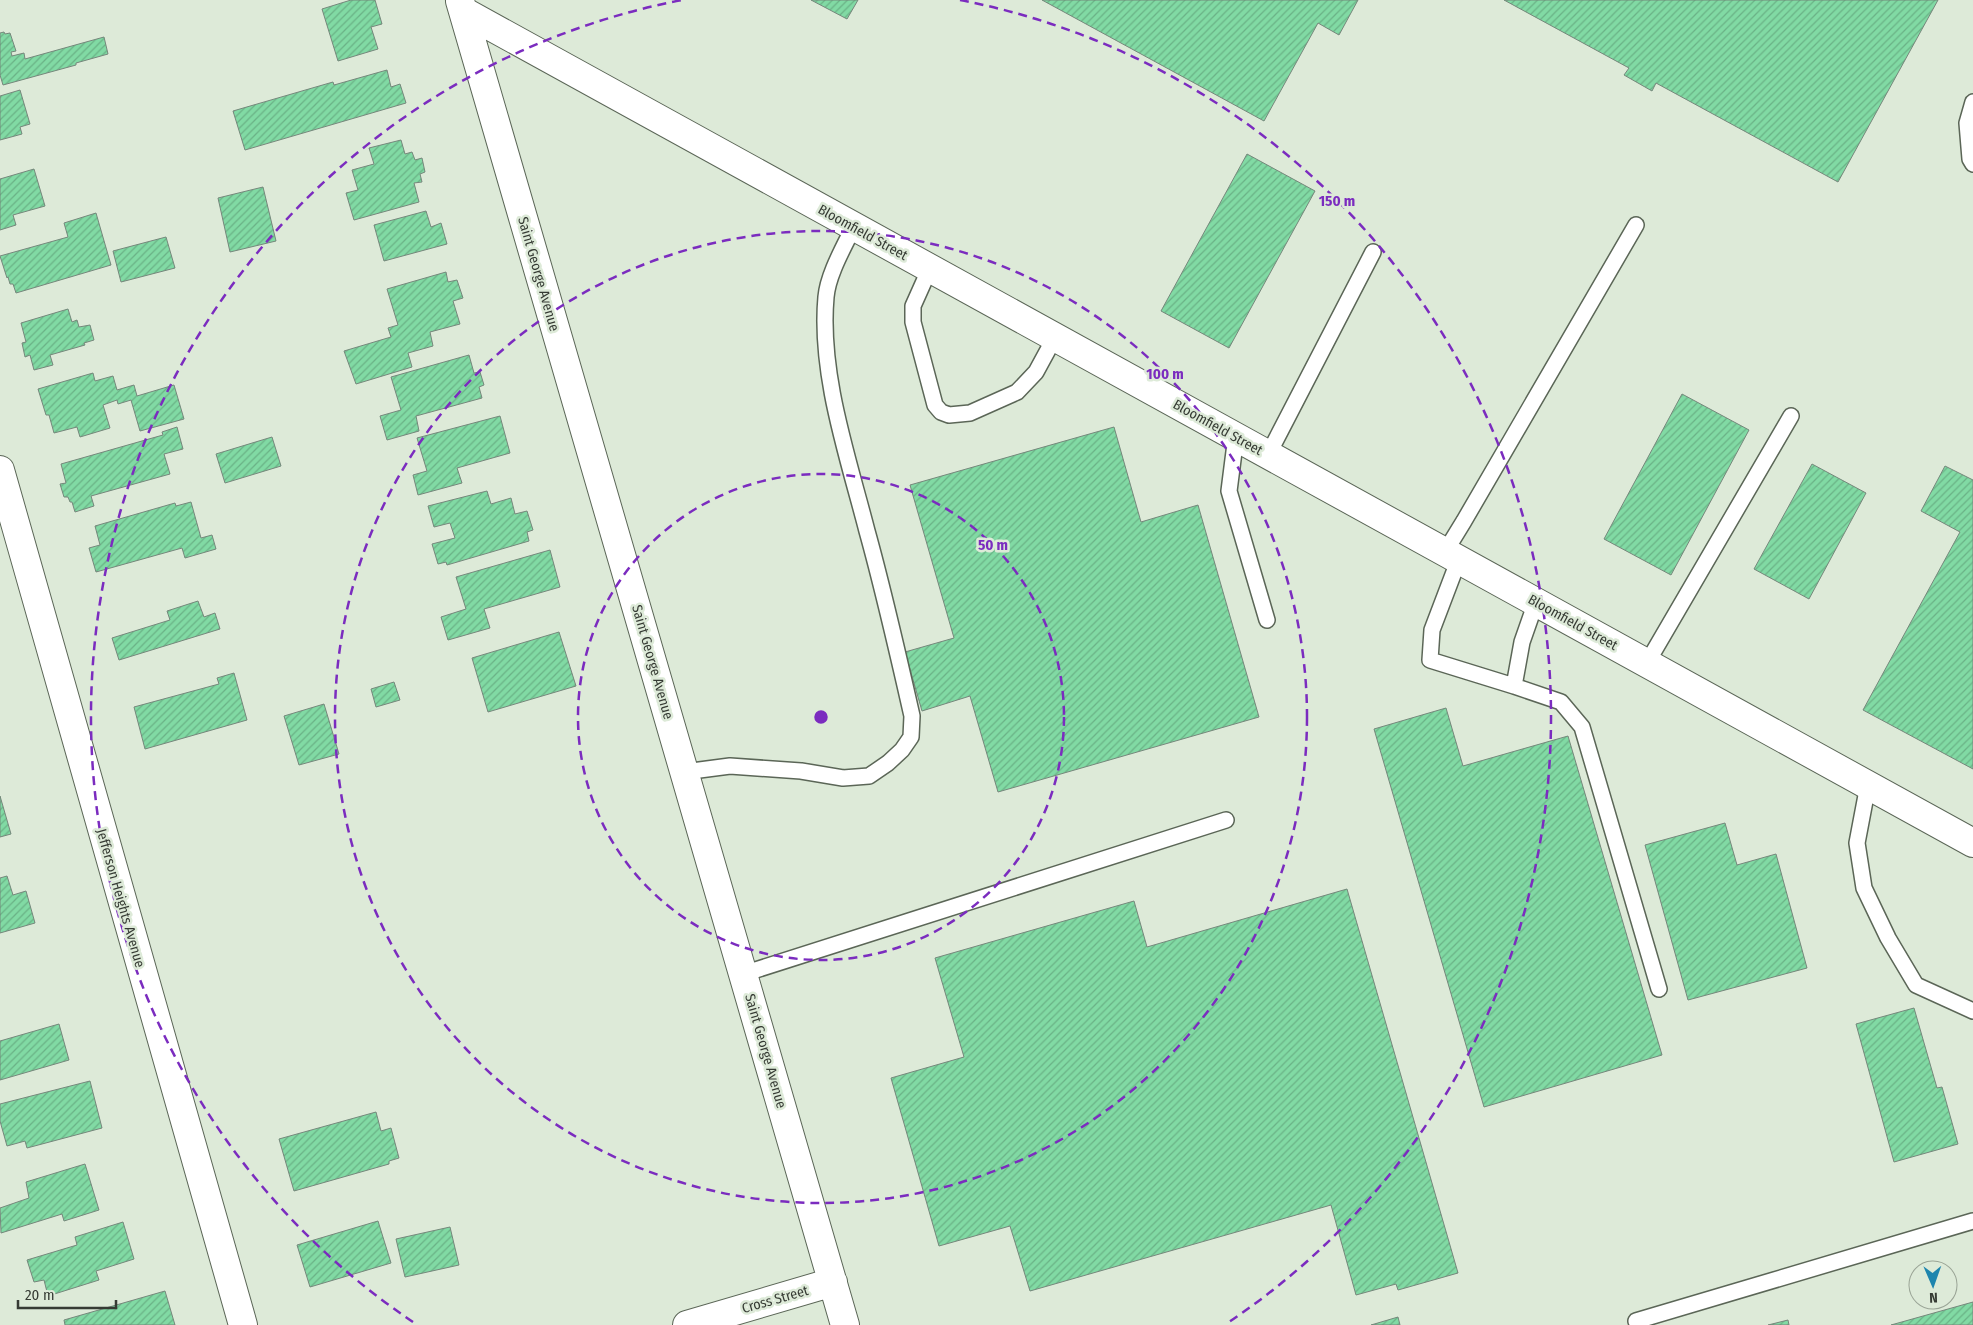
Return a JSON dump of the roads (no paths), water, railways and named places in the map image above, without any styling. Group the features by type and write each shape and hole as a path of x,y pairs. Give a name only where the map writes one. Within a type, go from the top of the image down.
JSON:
{"street":[{"name":"Bloomfield Street","path":"461,6 1054,337 1973,843"},
{"name":"Saint George Avenue","path":"461,6 845,1325"},
{"name":"Jefferson Heights Avenue","path":"0,470 243,1325"},
{"name":"Cross Street","path":"687,1325 833,1282"}],"lane":[{"path":"1973,102 1967,123 1970,159 1973,164"},
{"path":"1636,225 1464,521 1452,555 1432,630 1430,660 1561,702 1582,728 1659,989"},
{"path":"684,772 730,766 801,771 843,778 869,776 888,763 902,750 911,737 912,716 882,587 839,423 825,344 826,295 836,265 854,226"},
{"path":"1268,455 1373,252"},
{"path":"930,268 913,306 913,322 935,405 941,412 949,414 970,413 1016,392 1036,372 1054,337"},
{"path":"1647,663 1791,416"},
{"path":"1236,436 1230,491 1267,620"},
{"path":"1514,686 1522,642 1536,602"},
{"path":"1868,785 1857,843 1864,888 1888,938 1916,985 1973,1011"},
{"path":"743,974 1226,820"},
{"path":"1636,1321 1973,1221"}]}
